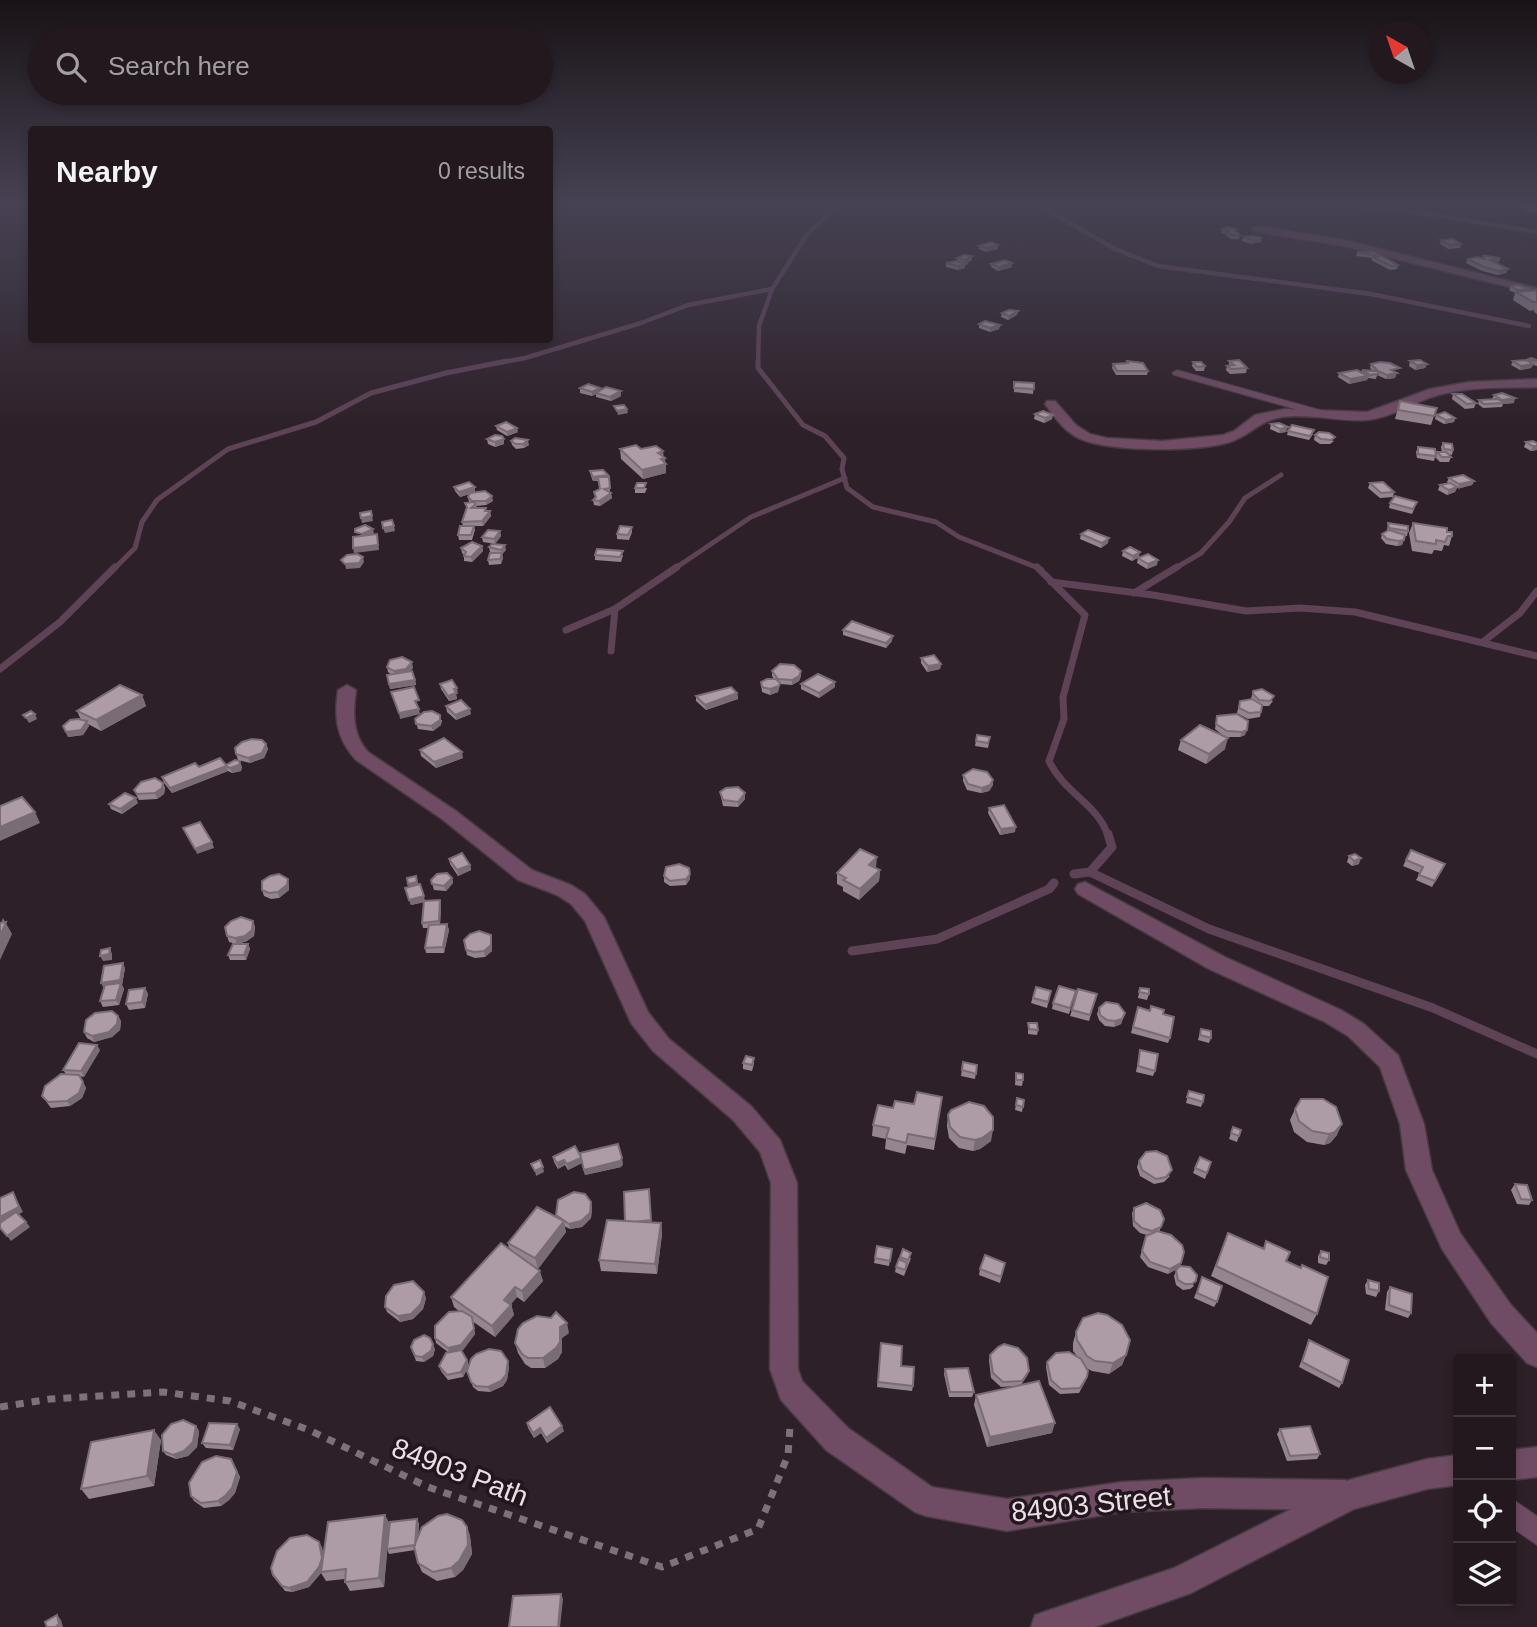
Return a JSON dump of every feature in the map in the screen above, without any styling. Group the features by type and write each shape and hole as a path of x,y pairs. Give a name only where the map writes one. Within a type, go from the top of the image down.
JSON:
{"street":[{"path":"1489,279 1537,291"},
{"path":"1051,404 1071,428 1086,437 1140,446 1225,439 1239,434 1259,418 1285,413 1374,414 1430,393 1469,386 1537,383"},
{"path":"346,690 344,729 351,746 362,757 449,815 525,875 564,890 578,899 594,917 639,1017 662,1045 742,1113 771,1147 784,1183 784,1369 791,1390"},
{"path":"1085,889 1217,962 1333,1016 1356,1030 1390,1062 1412,1124 1419,1170 1451,1241 1502,1314 1537,1353"},
{"name":"84903 Street","path":"791,1390 837,1439 926,1501 1007,1515 1122,1497 1203,1493 1349,1494"},
{"path":"1516,1464 1537,1462"},
{"path":"1047,1627 1180,1582 1349,1494 1427,1474 1453,1471"}],"lane":[{"path":"1177,373 1327,415"},
{"path":"1516,1515 1537,1532"}],"path":[{"name":"84903 Path","path":"0,1407 50,1399 163,1392 230,1401 309,1430 428,1487 662,1567 758,1529 788,1455 791,1390"}],"building":[{"path":"1511,286 1530,289 1518,290"},
{"path":"1535,290 1537,302 1516,292"},
{"path":"1009,310 1018,311 1009,316 1002,313"},
{"path":"985,321 1000,325 990,328 979,324"},
{"path":"1239,360 1247,368 1231,369 1227,366 1234,365 1229,361"},
{"path":"1420,360 1427,364 1417,365 1410,361"},
{"path":"1526,360 1533,364 1521,366 1513,361"},
{"path":"1127,361 1143,363 1148,371 1117,371 1113,364 1128,363"},
{"path":"1193,362 1201,362 1205,366 1197,367"},
{"path":"1390,363 1400,368 1391,370 1397,373 1387,375 1371,364"},
{"path":"1357,370 1368,376 1350,379 1339,373"},
{"path":"1362,370 1378,371 1378,374 1370,375"},
{"path":"1014,382 1034,383 1034,389 1014,388"},
{"path":"588,384 600,388 592,392 580,388"},
{"path":"606,387 621,391 610,397 596,393"},
{"path":"1502,393 1515,398 1502,400 1494,395"},
{"path":"1453,394 1462,394 1476,403 1467,404"},
{"path":"1498,399 1504,403 1484,404 1479,400"},
{"path":"1400,401 1437,408 1434,416 1398,410"},
{"path":"624,405 627,409 617,411 614,406"},
{"path":"1043,411 1053,415 1045,418 1035,414"},
{"path":"1445,412 1455,418 1446,420 1436,415"},
{"path":"506,422 517,428 507,432 496,426"},
{"path":"1279,423 1288,427 1280,429 1271,424"},
{"path":"1292,425 1314,430 1310,436 1288,431"},
{"path":"1319,432 1335,437 1331,440 1321,439 1315,435"},
{"path":"495,435 504,439 495,442 487,439"},
{"path":"515,438 528,440 523,444 516,444 511,441"},
{"path":"1533,441 1537,446 1526,442"},
{"path":"1443,443 1452,444 1453,450 1444,449"},
{"path":"636,445 641,449 656,446 663,451 658,453 665,458 661,459 666,464 642,470 620,449"},
{"path":"1418,447 1435,449 1436,456 1418,454"},
{"path":"1437,452 1446,452 1451,457 1442,457"},
{"path":"603,470 608,475 593,477 590,471"},
{"path":"1463,475 1474,481 1459,484 1449,478"},
{"path":"598,477 609,477 610,488 604,489 611,493 599,501 593,500 596,497 594,492 600,489"},
{"path":"469,482 475,487 459,492 454,487"},
{"path":"1383,482 1394,492 1381,493 1370,483"},
{"path":"637,483 646,483 644,488 635,488"},
{"path":"1450,483 1457,487 1449,490 1440,485"},
{"path":"485,491 492,496 486,501 472,501 468,497 470,493"},
{"path":"1395,496 1417,502 1413,509 1390,503"},
{"path":"465,503 476,504 471,508 486,508 485,511 490,511 482,521 462,522 467,507"},
{"path":"371,511 372,516 361,518 360,513"},
{"path":"392,520 394,526 383,528 382,522"},
{"path":"1388,523 1408,526 1408,531 1389,528"},
{"path":"1413,523 1447,528 1447,532 1452,532 1452,536 1448,536 1445,542 1436,540 1436,544 1416,541"},
{"path":"365,525 373,529 362,534 355,532 355,529"},
{"path":"460,526 474,526 471,535 458,535"},
{"path":"620,526 632,527 628,535 617,534"},
{"path":"488,530 500,531 494,539 482,537"},
{"path":"1088,530 1109,538 1102,543 1081,534"},
{"path":"1389,530 1405,535 1404,540 1387,539 1382,534"},
{"path":"377,534 378,545 353,548 353,537"},
{"path":"472,542 482,546 471,557 464,556 466,552 461,548"},
{"path":"492,544 505,545 501,550 489,547"},
{"path":"1130,547 1140,552 1133,556 1123,551"},
{"path":"597,549 623,551 620,557 595,555"},
{"path":"490,553 502,553 500,559 488,560"},
{"path":"357,554 363,557 359,563 345,564 341,560 347,555"},
{"path":"1148,554 1158,560 1148,564 1138,558"},
{"path":"852,621 893,636 886,643 843,630"},
{"path":"934,655 941,664 928,666 921,658"},
{"path":"402,657 412,662 406,669 394,671 387,667 390,660"},
{"path":"780,664 794,665 801,671 799,676 792,680 778,679 772,671"},
{"path":"412,671 415,680 389,684 387,675"},
{"path":"818,674 835,682 819,693 801,684"},
{"path":"776,679 780,683 779,686 770,689 762,687 761,682"},
{"path":"452,680 457,688 454,689 456,693 448,696 440,684"},
{"path":"120,685 142,695 96,720 77,711"},
{"path":"414,687 419,700 415,701 419,709 399,713 391,692"},
{"path":"731,687 737,693 705,705 696,696"},
{"path":"1262,689 1274,696 1270,701 1259,700 1253,694 1253,691"},
{"path":"1252,699 1262,705 1261,712 1249,713 1239,708 1240,701"},
{"path":"461,700 470,709 455,715 446,706"},
{"path":"31,711 35,714 26,718 23,715"},
{"path":"432,711 440,715 440,720 431,726 416,724 415,719 424,712"},
{"path":"1237,714 1248,721 1247,730 1227,731 1216,724 1217,716"},
{"path":"70,720 87,721 81,730 66,732 63,726"},
{"path":"1200,725 1228,738 1209,754 1181,740"},
{"path":"977,735 990,737 988,743 976,741"},
{"path":"444,738 462,752 434,762 420,750"},
{"path":"252,739 262,740 266,744 262,753 248,758 236,754 235,748"},
{"path":"220,758 226,765 235,760 240,761 239,765 230,768 226,766 170,788 162,777 195,763 199,767"},
{"path":"973,769 987,772 993,780 990,785 982,788 968,784 963,775"},
{"path":"155,778 163,783 162,788 155,793 137,794 134,790 141,782"},
{"path":"738,787 745,793 738,802 723,800 720,792 726,788"},
{"path":"125,793 136,798 120,809 109,804"},
{"path":"22,797 35,812 0,827 0,806"},
{"path":"1004,805 1016,827 1001,829 989,808"},
{"path":"200,822 212,842 195,849 183,828"},
{"path":"860,849 877,857 869,865 880,870 860,889 843,880 846,878 837,873"},
{"path":"1411,850 1445,864 1435,881 1419,875 1423,867 1406,860"},
{"path":"462,853 470,865 457,870 449,859"},
{"path":"1355,854 1361,858 1354,861 1349,856"},
{"path":"679,864 689,868 690,874 686,879 670,881 664,876 666,867"},
{"path":"447,873 452,878 444,886 432,884 431,880 437,874"},
{"path":"279,874 288,879 287,885 278,892 269,893 262,890 262,881"},
{"path":"416,876 417,882 408,884 407,878"},
{"path":"420,884 424,896 409,900 405,888"},
{"path":"440,900 439,921 422,923 424,901"},
{"path":"241,917 253,921 252,930 245,936 227,936 225,927"},
{"path":"6,922 0,936 0,923"},
{"path":"447,924 443,947 425,948 429,925"},
{"path":"479,931 491,935 491,945 484,951 466,950 464,940"},
{"path":"233,944 248,944 244,955 228,955"},
{"path":"110,948 109,954 100,956 101,950"},
{"path":"123,963 120,980 101,983 104,966"},
{"path":"121,983 116,1000 100,1001 105,985"},
{"path":"1059,986 1076,991 1070,1008 1053,1003"},
{"path":"1036,987 1051,991 1048,1002 1033,998"},
{"path":"145,988 142,1002 126,1004 129,990"},
{"path":"1140,988 1149,989 1149,994 1139,992"},
{"path":"1078,989 1097,994 1090,1015 1072,1010"},
{"path":"1106,1002 1118,1004 1125,1013 1122,1019 1107,1020 1100,1015 1099,1008"},
{"path":"1151,1006 1174,1017 1170,1038 1133,1027 1138,1007 1150,1011"},
{"path":"112,1011 118,1016 117,1024 109,1032 92,1036 84,1032 86,1020 95,1013"},
{"path":"1028,1023 1037,1023 1038,1030 1029,1029"},
{"path":"1201,1029 1211,1031 1211,1038 1200,1035"},
{"path":"79,1043 97,1045 81,1071 63,1070"},
{"path":"1140,1050 1158,1054 1155,1071 1138,1066"},
{"path":"746,1056 754,1058 752,1065 743,1063"},
{"path":"963,1062 977,1065 976,1074 962,1070"},
{"path":"1016,1073 1023,1074 1023,1080 1016,1080"},
{"path":"61,1074 79,1075 83,1082 79,1093 67,1101 48,1102 42,1096 45,1086"},
{"path":"1189,1091 1204,1095 1203,1102 1187,1097"},
{"path":"917,1092 942,1097 935,1139 908,1134 906,1143 886,1138 889,1128 873,1125 878,1105 893,1108 895,1101 914,1104"},
{"path":"1017,1098 1024,1100 1023,1107 1016,1105"},
{"path":"1301,1099 1323,1099 1336,1107 1342,1124 1329,1134 1312,1131 1299,1121 1295,1109"},
{"path":"969,1102 984,1106 993,1117 993,1130 975,1140 960,1137 950,1127 948,1115 951,1110"},
{"path":"1233,1127 1241,1130 1239,1136 1231,1133"},
{"path":"618,1144 622,1158 620,1161 584,1170 581,1158 567,1164 564,1160 557,1163 553,1157 575,1146 581,1157 580,1153"},
{"path":"1156,1151 1167,1156 1172,1170 1166,1177 1156,1179 1142,1170 1139,1161 1146,1152"},
{"path":"1200,1157 1211,1162 1207,1173 1195,1168"},
{"path":"540,1160 543,1167 535,1171 531,1164"},
{"path":"1515,1184 1527,1185 1532,1200 1521,1199"},
{"path":"649,1189 651,1220 625,1221 624,1192"},
{"path":"13,1192 19,1207 0,1217 0,1198"},
{"path":"574,1192 585,1194 591,1202 590,1213 581,1221 569,1224 556,1215 558,1200"},
{"path":"1146,1203 1160,1210 1164,1219 1161,1227 1152,1231 1142,1228 1134,1221 1134,1208"},
{"path":"537,1207 564,1221 535,1258 508,1243"},
{"path":"16,1212 26,1222 7,1236 0,1228 0,1223"},
{"path":"607,1220 661,1223 655,1264 599,1260"},
{"path":"1157,1231 1171,1235 1182,1245 1184,1252 1181,1263 1170,1269 1150,1262 1142,1251 1146,1236"},
{"path":"1228,1233 1264,1249 1266,1241 1290,1252 1286,1261 1328,1277 1317,1314 1216,1266"},
{"path":"501,1243 540,1271 522,1291 515,1287 504,1300 511,1305 492,1326 451,1297"},
{"path":"877,1246 892,1249 890,1261 875,1258"},
{"path":"903,1249 911,1253 908,1260 900,1257"},
{"path":"1321,1251 1329,1253 1329,1260 1320,1257"},
{"path":"985,1255 1005,1263 1001,1277 980,1269"},
{"path":"899,1259 907,1263 905,1270 896,1267"},
{"path":"1180,1266 1190,1267 1197,1275 1196,1281 1185,1284 1178,1280 1176,1270"},
{"path":"1202,1277 1222,1286 1217,1302 1197,1293"},
{"path":"1368,1280 1379,1283 1379,1291 1369,1289"},
{"path":"413,1281 424,1292 421,1304 411,1314 398,1316 385,1307 386,1296 394,1285"},
{"path":"1390,1287 1412,1294 1411,1313 1389,1305"},
{"path":"462,1311 472,1317 474,1329 461,1345 448,1348 435,1338 435,1326 449,1312"},
{"path":"556,1312 567,1323 560,1327 560,1342 556,1348 543,1358 528,1358 522,1354 515,1343 518,1329 523,1323 537,1316 551,1318"},
{"path":"1098,1313 1107,1315 1122,1325 1130,1340 1126,1355 1113,1363 1095,1361 1087,1356 1077,1340 1076,1332 1083,1318"},
{"path":"424,1335 430,1338 433,1344 431,1351 422,1357 415,1356 411,1347 414,1340"},
{"path":"1309,1340 1349,1360 1342,1383 1302,1362"},
{"path":"881,1343 902,1346 901,1366 914,1367 913,1386 878,1382"},
{"path":"1004,1344 1018,1348 1027,1358 1029,1371 1022,1381 1003,1382 993,1373 990,1355"},
{"path":"489,1349 501,1351 508,1361 506,1375 501,1381 488,1387 476,1386 471,1382 467,1371 471,1359"},
{"path":"461,1350 467,1360 461,1372 447,1375 439,1366 446,1353"},
{"path":"1069,1352 1081,1359 1088,1371 1087,1377 1080,1388 1061,1389 1051,1380 1047,1362 1056,1353"},
{"path":"968,1368 974,1392 950,1392 945,1369"},
{"path":"1039,1381 1055,1423 990,1437 976,1395"},
{"path":"550,1407 562,1426 546,1438 540,1428 533,1433 527,1423"},
{"path":"183,1420 196,1426 193,1442 184,1451 173,1455 163,1451 162,1435 171,1424"},
{"path":"209,1423 237,1424 230,1445 202,1443"},
{"path":"1310,1426 1320,1454 1290,1456 1280,1429"},
{"path":"154,1430 147,1476 81,1489 91,1442"},
{"path":"216,1456 231,1459 237,1472 232,1488 218,1501 201,1503 191,1496 189,1483 202,1462"},
{"path":"447,1514 462,1520 467,1527 468,1545 459,1561 451,1568 433,1572 418,1563 414,1546 422,1527 438,1516"},
{"path":"385,1515 379,1578 345,1582 346,1569 321,1572 328,1522"},
{"path":"417,1519 415,1545 387,1549 390,1522"},
{"path":"307,1535 319,1542 322,1558 319,1567 307,1582 289,1588 282,1586 271,1568 277,1551 290,1538"},
{"path":"561,1594 558,1627 509,1627 513,1596"},
{"path":"57,1615 59,1624 47,1627 45,1622"}],"waterway":[{"path":"772,289 778,279"},
{"path":"1256,279 1371,294 1529,326"},
{"path":"498,363 525,358 641,323 688,305 772,289"},
{"path":"758,363 759,326 772,289"},
{"path":"114,569 135,548 142,522 157,500 228,449 316,422 371,393 446,373 507,361"},
{"path":"758,363 758,368 803,425 825,436 844,458 842,469 844,478"},
{"path":"1174,569 1201,553 1229,522 1245,498 1281,475"},
{"path":"674,569 751,517 844,478"},
{"path":"844,478 847,488 873,507 936,522 959,537 1038,568"},
{"path":"0,669 60,622 115,567"},
{"path":"615,609 677,567"},
{"path":"1135,593 1177,567"},
{"path":"1038,568 1052,582"},
{"path":"1052,582 1135,593"},
{"path":"1052,582 1085,615 1063,697 1064,719 1049,761 1063,782 1097,816 1108,836"},
{"path":"1484,641 1520,613 1537,591"},
{"path":"1135,593 1246,611 1300,608 1355,612 1537,656"},
{"path":"566,630 615,609"},
{"path":"611,651 615,609"},
{"path":"1090,872 1112,847 1108,834"},
{"path":"1074,874 1090,872"},
{"path":"1090,872 1209,929 1433,1008 1537,1054"},
{"path":"852,951 937,939 1049,889 1054,883"}]}
